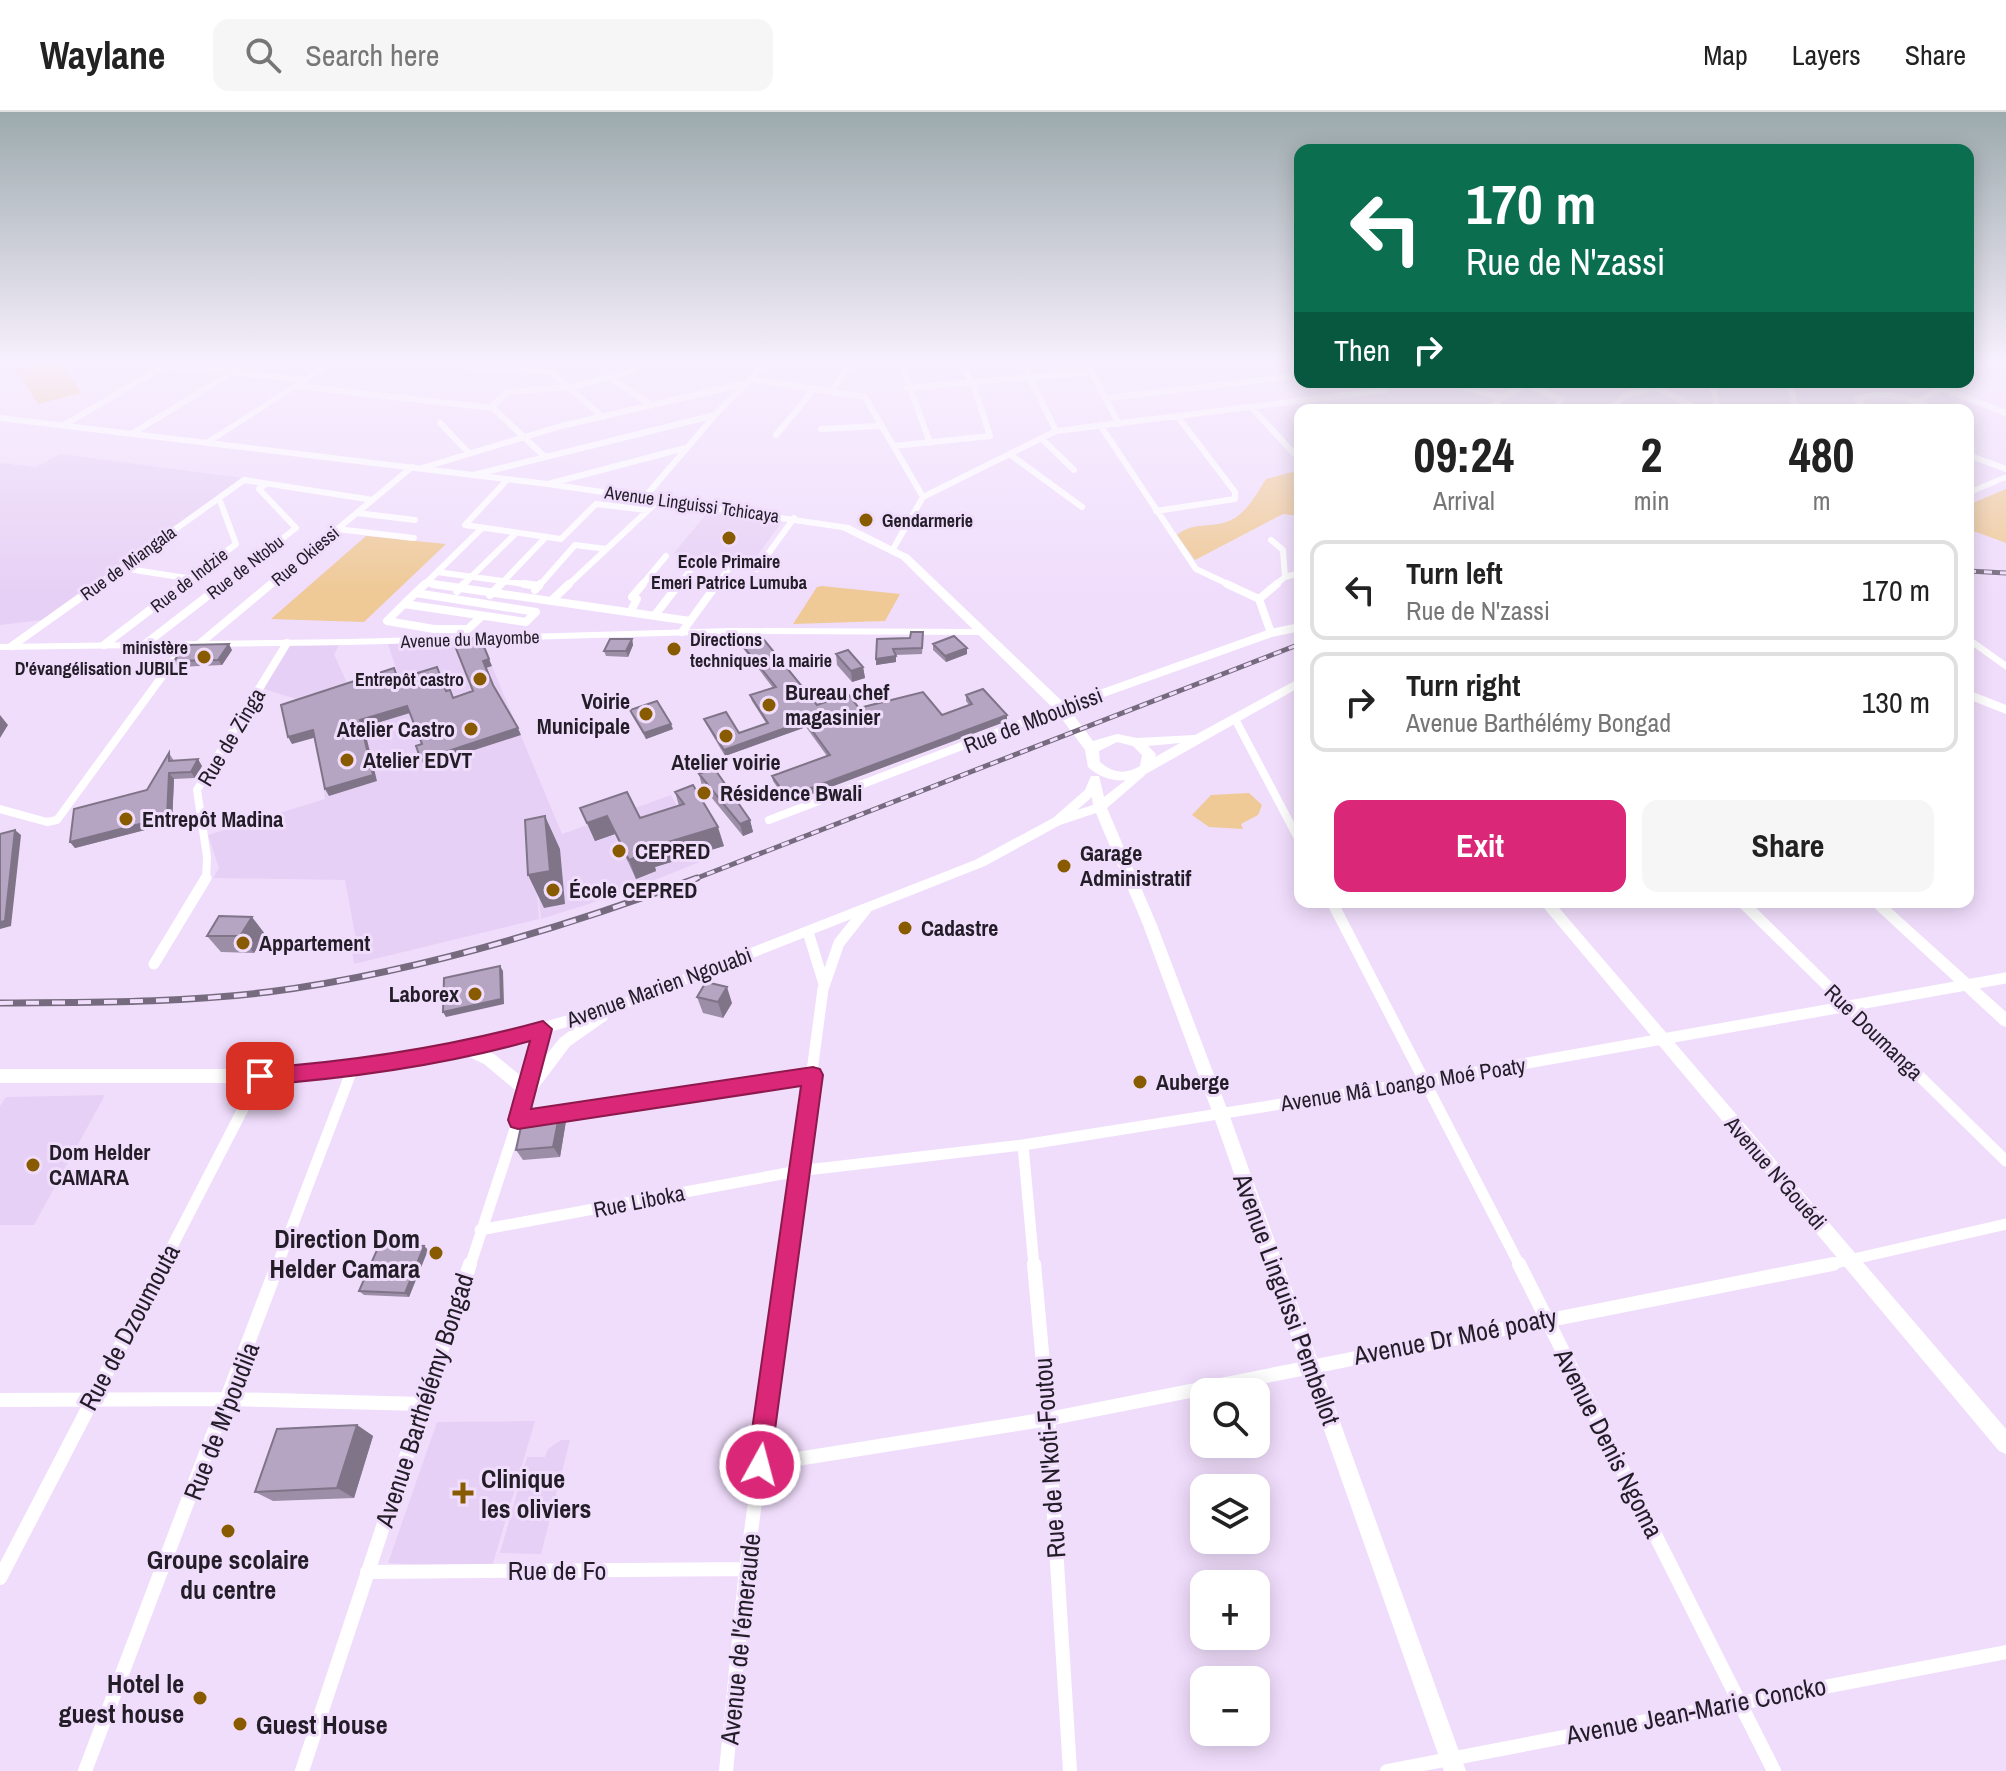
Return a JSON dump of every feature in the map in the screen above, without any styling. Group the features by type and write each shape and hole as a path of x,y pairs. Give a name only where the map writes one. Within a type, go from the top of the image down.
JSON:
{"main road":[{"name":"Avenue Linguissi Tchicaya","path":"178,438 548,484 845,527 893,549 965,614 1074,721"},
{"name":"Avenue Marien Ngouabi","path":"1143,770 1294,685"},
{"path":"1974,695 2001,697 2006,710"},
{"path":"1974,697 2006,710"},
{"path":"1074,721 1117,738"},
{"path":"1074,721 1093,764 1110,775 1143,770 1149,754 1137,742"},
{"name":"Avenue Marien Ngouabi","path":"1117,738 1137,742 1199,737"},
{"path":"1093,764 1106,740 1117,738"}],"street":[{"path":"207,442 213,438"},
{"path":"455,438 469,453"},
{"path":"417,468 521,438"},
{"path":"523,438 545,457"},
{"path":"473,475 620,438"},
{"path":"644,498 695,438"},
{"path":"888,438 923,497"},
{"path":"928,438 930,443"},
{"path":"894,446 969,438"},
{"path":"1109,438 1196,569 1259,599 1271,633"},
{"path":"1156,511 1235,499 1235,492 1194,438"},
{"path":"1280,438 1294,454"},
{"path":"893,549 923,497 1043,440 1074,470"},
{"path":"548,484 687,447"},
{"path":"1011,455 1082,507"},
{"path":"1974,457 2006,469"},
{"name":"Rue Okiessi","path":"0,809 47,822 57,820 192,645 417,468"},
{"path":"1974,488 2006,477"},
{"name":"Rue de Miangala","path":"6,647 244,480 266,484"},
{"path":"507,480 465,525 561,539 596,504 647,510"},
{"path":"266,484 373,500"},
{"name":"Rue de Ntobu","path":"144,645 296,528 259,489 266,484"},
{"name":"Rue de Indzie","path":"104,645 236,544 219,498"},
{"path":"551,601 659,500"},
{"path":"357,513 415,520"},
{"path":"757,569 794,518"},
{"path":"337,529 414,538"},
{"path":"481,529 387,621 434,629 468,629 482,616"},
{"path":"439,609 515,534"},
{"path":"472,614 545,538"},
{"path":"1271,540 1283,550 1285,577"},
{"path":"528,597 575,545 607,549"},
{"path":"631,611 637,599 632,597 666,556"},
{"path":"655,615 699,559"},
{"path":"682,632 733,563"},
{"path":"122,568 192,579"},
{"path":"437,572 539,586"},
{"path":"1259,599 1285,577 1294,575"},
{"path":"426,583 690,621"},
{"path":"404,604 526,622 536,612 416,593"},
{"name":"Avenue du Mayombe","path":"939,629 965,614"},
{"name":"Rue de Mboubissi","path":"769,820 1061,708 1271,633 1294,628"},
{"name":"Avenue du Mayombe","path":"6,647 682,632 939,629 983,632"},
{"name":"Rue de Zinga","path":"154,964 206,880 209,864 195,806 197,790 287,643"},
{"path":"1974,643 2006,667"},
{"path":"1235,719 1294,831"},
{"path":"1093,764 1100,807 1112,830"},
{"name":"Avenue Marien Ngouabi","path":"2,1078 260,1076 352,1070 468,1050 543,1029 616,1007 980,863 1056,822 1090,792 1093,764"},
{"name":"Avenue Marien Ngouabi","path":"1056,822 1100,807 1143,770"},
{"path":"1112,830 1119,791"},
{"path":"1073,818 1093,820 1112,830"},
{"name":"Avenue Linguissi Pembellot","path":"1112,830 1221,1114 1452,1765"},
{"name":"Avenue Denis Ngoma","path":"1335,908 1547,1318 1774,1771"},
{"name":"Avenue N'Gouédi","path":"1551,908 2006,1444"},
{"name":"Rue Doumanga","path":"1748,908 2006,1161"},
{"path":"1882,908 2006,1021"},
{"name":"Avenue de l'émeraude","path":"726,1771 746,1569 824,984 839,943 866,909"},
{"name":"Avenue de l'émeraude","path":"808,932 824,984"},
{"name":"Avenue Mâ Loango Moé Poaty","path":"798,1171 1023,1145 1221,1114 1662,1041 2006,978"},
{"path":"468,1050 489,1059 527,1090 565,1042 616,1007"},
{"name":"Avenue Barthélémy Bongad","path":"302,1771 518,1120 543,1029"},
{"name":"Rue de M'poudila","path":"85,1771 230,1399 352,1070"},
{"path":"518,1120 813,1075"},
{"name":"Rue de Dzoumouta","path":"0,1578 260,1076"},
{"name":"Rue de N'koti-Foutou","path":"1023,1145 1048,1419 1070,1771"},
{"name":"Rue Liboka","path":"480,1230 798,1171"},
{"name":"Avenue Dr Moé poaty","path":"760,1465 1048,1419 1852,1260 2006,1224"},
{"path":"0,1400 230,1399 422,1404"},
{"name":"Rue de Fo","path":"367,1572 746,1569"},
{"name":"Avenue Jean-Marie Concko","path":"1387,1771 1452,1765 1738,1701 2006,1652"}],"shaded area":[{"path":"60,454 243,478 43,620 0,625 0,463 36,467"},
{"path":"1294,472 1294,515 1283,514 1195,560 1177,535 1188,528 1233,519 1249,504 1266,479"},
{"path":"2006,489 2006,543 1974,531 1974,502"},
{"name":"Ecole Primaire Emeri Patrice Lumuba","path":"708,512 782,522 751,564 674,553"},
{"path":"366,536 446,544 364,622 271,619"},
{"path":"817,587 900,594 885,621 793,624"},
{"path":"481,640 562,834 671,795 707,859 620,894 541,919 535,861 539,919 354,964 352,950 357,945 345,880 213,878 219,868 208,835 325,799 316,738 362,685 398,674 388,644"},
{"path":"339,645 334,654 350,690 306,702 264,689 289,646"},
{"path":"1249,793 1262,805 1258,815 1241,824 1243,829 1209,827 1192,815 1211,795"},
{"name":"Dom Helder CAMARA","path":"105,1095 34,1225 0,1225 0,1106 6,1097"},
{"name":"Clinique les oliviers","path":"535,1421 491,1570 388,1563 437,1422"},
{"path":"561,1440 570,1440 541,1554 500,1553 527,1457 545,1457 548,1449"}],"building":[{"path":"911,632 923,632 922,648 893,649 896,656 876,659 877,639 910,638"},
{"path":"760,635 817,705 848,694 859,708 923,692 942,715 972,704 966,695 983,689 1007,715 787,797 772,776 830,755 805,721 724,750 704,719 726,712 739,733 768,723 750,695 776,687 740,642"},
{"path":"954,636 967,648 945,656 933,644"},
{"path":"480,637 489,659 483,661 493,685 518,728 421,760 416,746 422,744 407,706 360,720 373,775 325,789 313,730 288,737 281,705 394,668 398,679 437,667 446,691 450,690 453,698 473,691 453,641"},
{"path":"610,639 632,639 626,651 604,651"},
{"path":"229,644 218,660 174,661 186,645"},
{"path":"848,650 863,667 851,671 836,654"},
{"path":"657,701 671,724 644,733 630,710"},
{"path":"169,753 169,761 198,759 191,772 169,773 167,817 70,842 74,809 147,790"},
{"path":"714,768 750,820 740,824 699,774"},
{"path":"693,785 718,827 648,848 650,852 629,860 607,816 587,823 580,808 627,792 640,818 684,804 675,792"},
{"path":"545,816 550,871 528,875 525,820"},
{"path":"15,830 5,921 0,922 0,834"},
{"path":"219,916 252,917 240,936 207,936"},
{"name":"Laborex","path":"500,966 501,999 443,1012 444,978"},
{"path":"706,982 727,987 718,1002 697,997"},
{"path":"560,1111 553,1147 516,1150 523,1117"},
{"path":"380,1243 424,1246 405,1293 359,1291"},
{"path":"357,1425 337,1488 255,1492 277,1429"}],"railway":[{"path":"1974,571 2006,573"},
{"path":"692,880 1294,646"},
{"path":"0,1003 201,998 322,984 486,947 593,915 697,878"}],"place":[{"name":"Gendarmerie","path":"866,520"},
{"name":"Ecole Primaire Emeri Patrice Lumuba","path":"729,538"},
{"name":"Directions techniques la mairie","path":"674,649"},
{"name":"ministère D'évangélisation JUBILE","path":"204,657"},
{"name":"Entrepôt castro","path":"480,679"},
{"name":"Bureau chef magasinier","path":"769,705"},
{"name":"Voirie Municipale","path":"646,714"},
{"name":"Atelier Castro","path":"471,729"},
{"name":"Atelier voirie","path":"726,736"},
{"name":"Atelier EDVT","path":"347,760"},
{"name":"Résidence Bwali","path":"704,793"},
{"name":"Entrepôt Madina","path":"126,819"},
{"name":"CEPRED","path":"619,851"},
{"name":"Garage Administratif","path":"1064,866"},
{"name":"École CEPRED","path":"553,890"},
{"name":"Cadastre","path":"905,928"},
{"name":"Appartement","path":"243,943"},
{"name":"Laborex","path":"475,994"},
{"name":"Auberge","path":"1140,1082"},
{"name":"Dom Helder CAMARA","path":"33,1165"},
{"name":"Direction Dom Helder Camara","path":"436,1253"},
{"name":"Clinique les oliviers","path":"463,1493"},
{"name":"Groupe scolaire du centre","path":"228,1531"},
{"name":"Hotel le guest house","path":"200,1698"},
{"name":"Guest House","path":"240,1724"}],"route":[{"path":"260,1076 352,1070 468,1050 543,1029 518,1120 813,1075 760,1465"}]}
